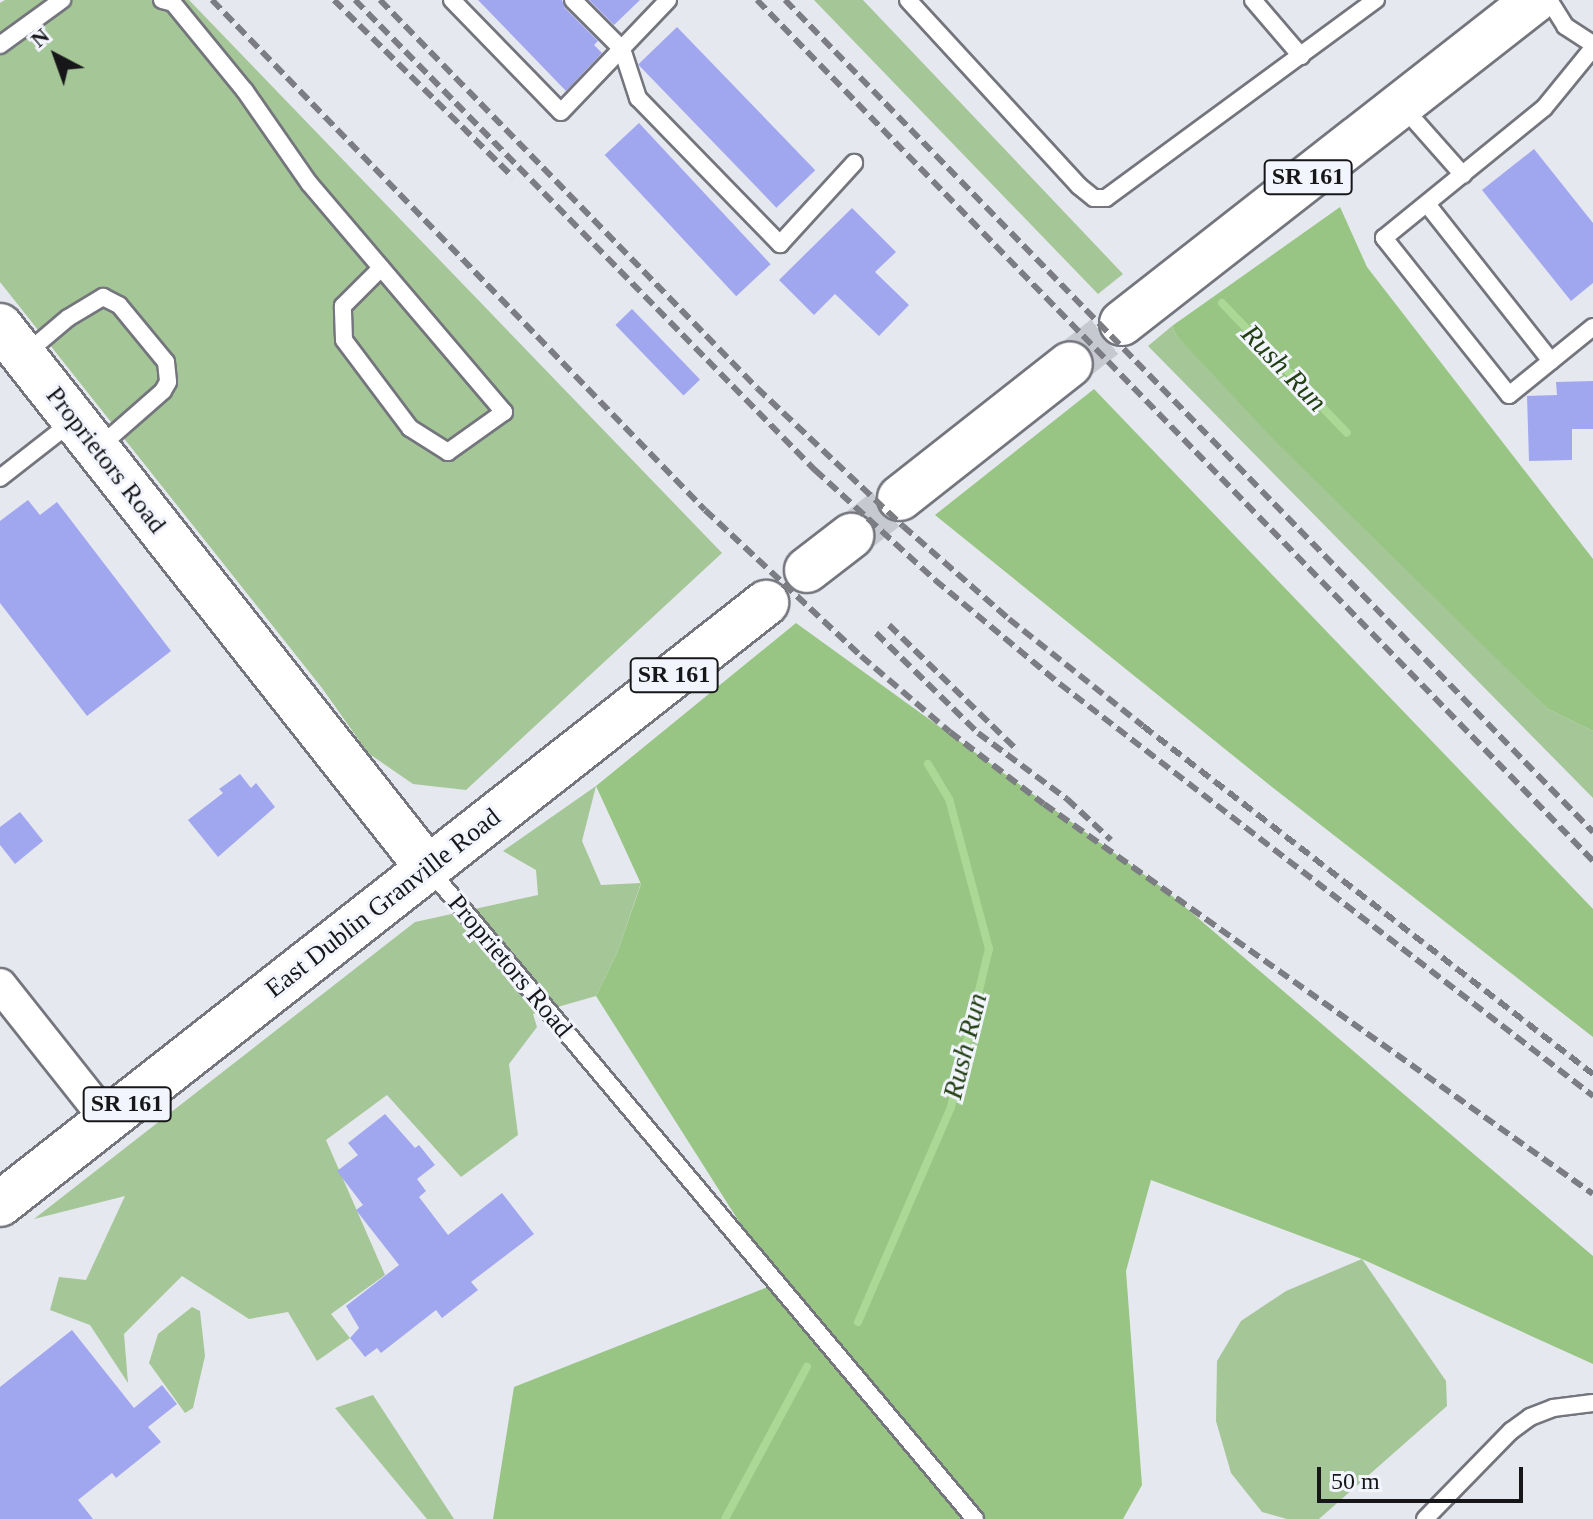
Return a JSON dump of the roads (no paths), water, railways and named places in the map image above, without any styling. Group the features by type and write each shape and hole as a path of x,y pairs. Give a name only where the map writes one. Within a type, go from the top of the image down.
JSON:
{"main road":[{"name":"SR 161","path":"1122,323 1535,0"},
{"name":"Proprietors Road","path":"12,341 428,868"},
{"path":"900,498 1070,364"},
{"path":"807,570 851,536"},
{"name":"East Dublin Granville Road","path":"0,1204 766,603"}],"street":[{"path":"0,985 107,1120"}],"lane":[{"path":"0,45 62,0"},
{"path":"162,0 173,3 245,91 309,183 504,412 448,452 410,428 344,340 343,306 381,268"},
{"path":"452,0 561,112 668,0"},
{"path":"573,0 622,49 638,98 780,244 854,163"},
{"path":"908,0 1094,198 1106,198 1376,0"},
{"path":"1253,0 1301,56"},
{"path":"1549,0 1565,26 1593,46 1544,108 1384,238 1509,395 1593,327"},
{"path":"1401,105 1463,175"},
{"path":"1427,204 1551,361"},
{"path":"0,478 163,391 168,382 166,362 119,305 103,297 12,341"},
{"name":"Proprietors Road","path":"428,868 975,1519"},
{"path":"1425,1519 1511,1431 1530,1417 1553,1408 1593,1403"}],"waterway":[{"name":"Rush Run","path":"1222,303 1347,433"},
{"name":"Rush Run","path":"858,1322 951,1107 989,949 949,799 928,764"},
{"name":"Rush Run","path":"725,1519 807,1367"}],"tunnel":[{"path":"1070,364 1122,323"},
{"path":"851,536 900,498"}],"railway":[{"path":"212,0 705,510 861,656 950,732 1044,804 1593,1194"},
{"path":"334,0 513,177"},
{"path":"355,0 815,470 935,580 1060,684 1593,1096"},
{"path":"380,0 757,388 903,526 1009,619 1143,726 1593,1074"},
{"path":"757,0 1593,861"},
{"path":"785,0 1593,832"},
{"path":"889,625 1018,751"},
{"path":"876,633 978,733 1067,799 1111,840"}]}
